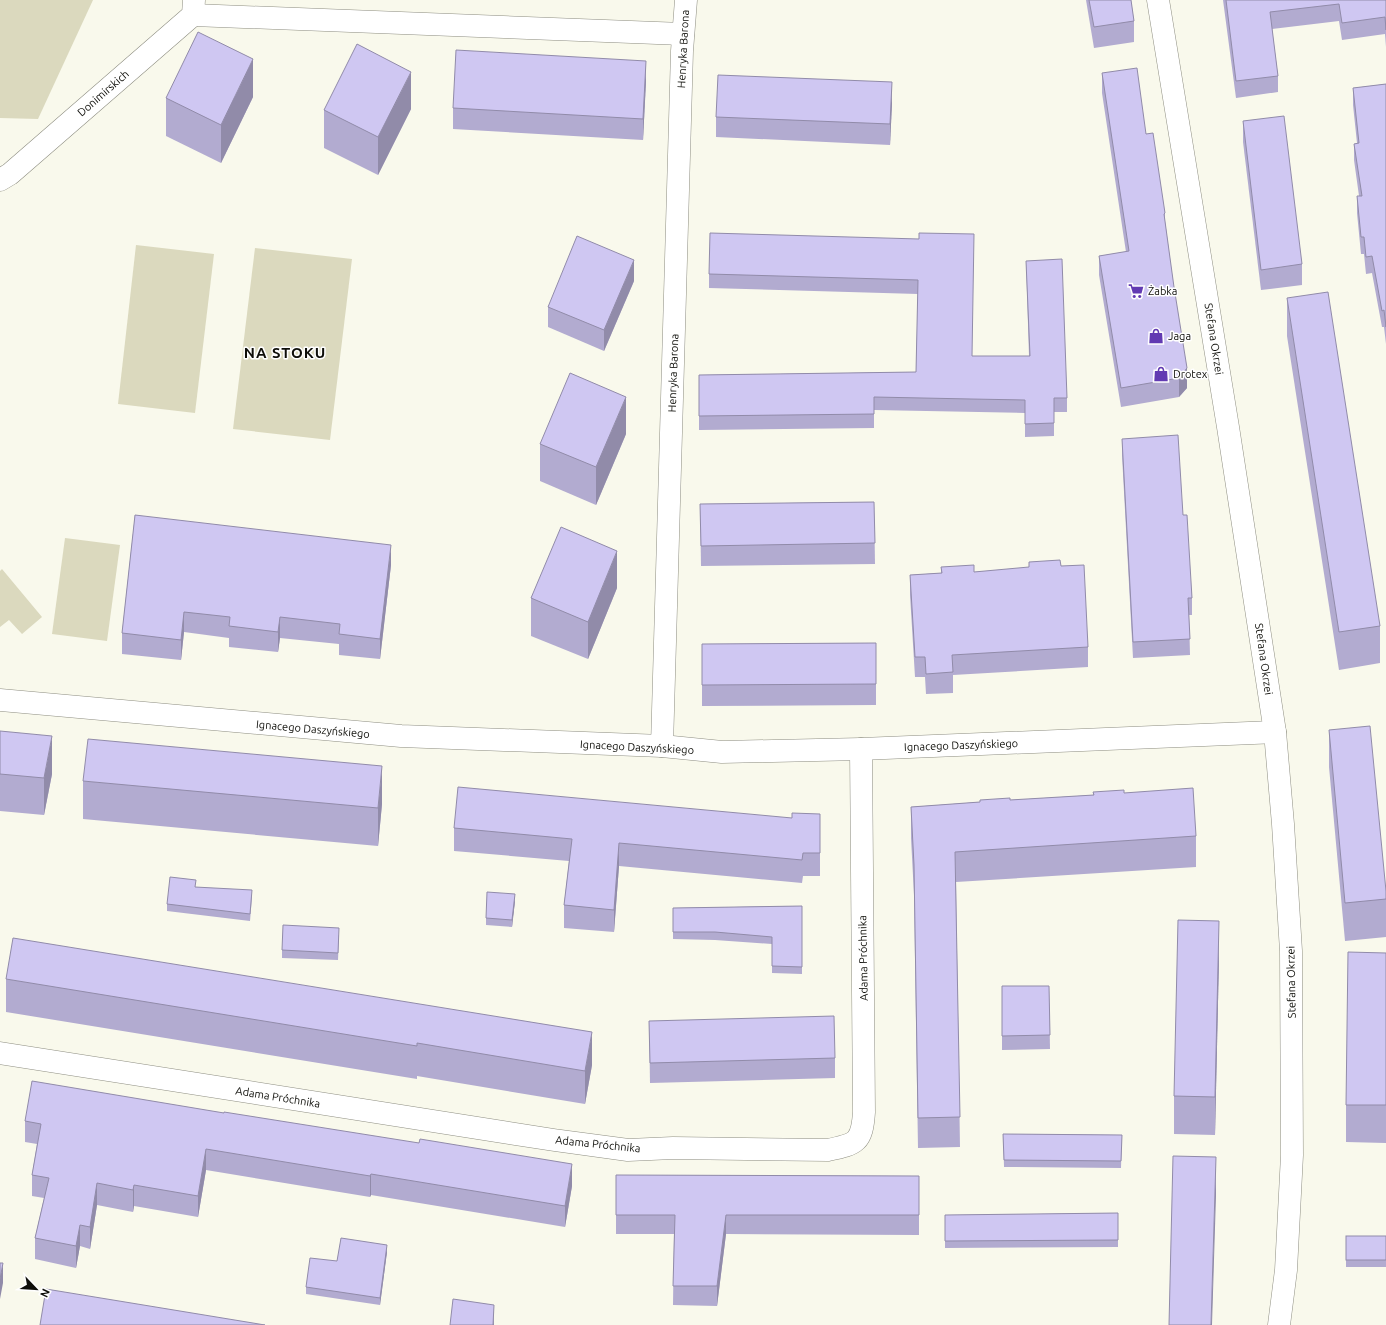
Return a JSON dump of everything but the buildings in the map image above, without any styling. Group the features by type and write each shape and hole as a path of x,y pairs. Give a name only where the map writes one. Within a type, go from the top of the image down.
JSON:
{"street":[{"name":"Henryka Barona","path":"662,746 683,34 686,0"},
{"name":"Stefana Okrzei","path":"1158,0 1228,428 1275,732 1283,824 1291,951 1292,1155 1286,1270 1279,1325"},
{"path":"194,7 683,34"},
{"name":"Donimirskich","path":"0,180 16,168 194,7"},
{"name":"Ignacego Daszyńskiego","path":"0,700 401,736 662,746 722,752 861,749 1275,732"},
{"name":"Adama Próchnika","path":"0,1053 554,1140 628,1150 681,1148 828,1150 850,1145 858,1138 863,1128 864,1112 861,749"}],"shaded area":[{"path":"0,0 93,0 38,119 0,118"},
{"path":"136,245 214,254 195,413 118,404"},
{"path":"255,248 352,259 330,440 233,429"},
{"path":"65,538 120,545 107,641 52,634"},
{"path":"2,569 42,617 22,634 9,620 0,627 0,571"}],"place":[{"name":"Żabka","path":"1136,291"},
{"name":"Jaga","path":"1156,336"},
{"name":"Drotex","path":"1161,374"}],"district":[{"name":"NA STOKU","path":"285,352"}]}
